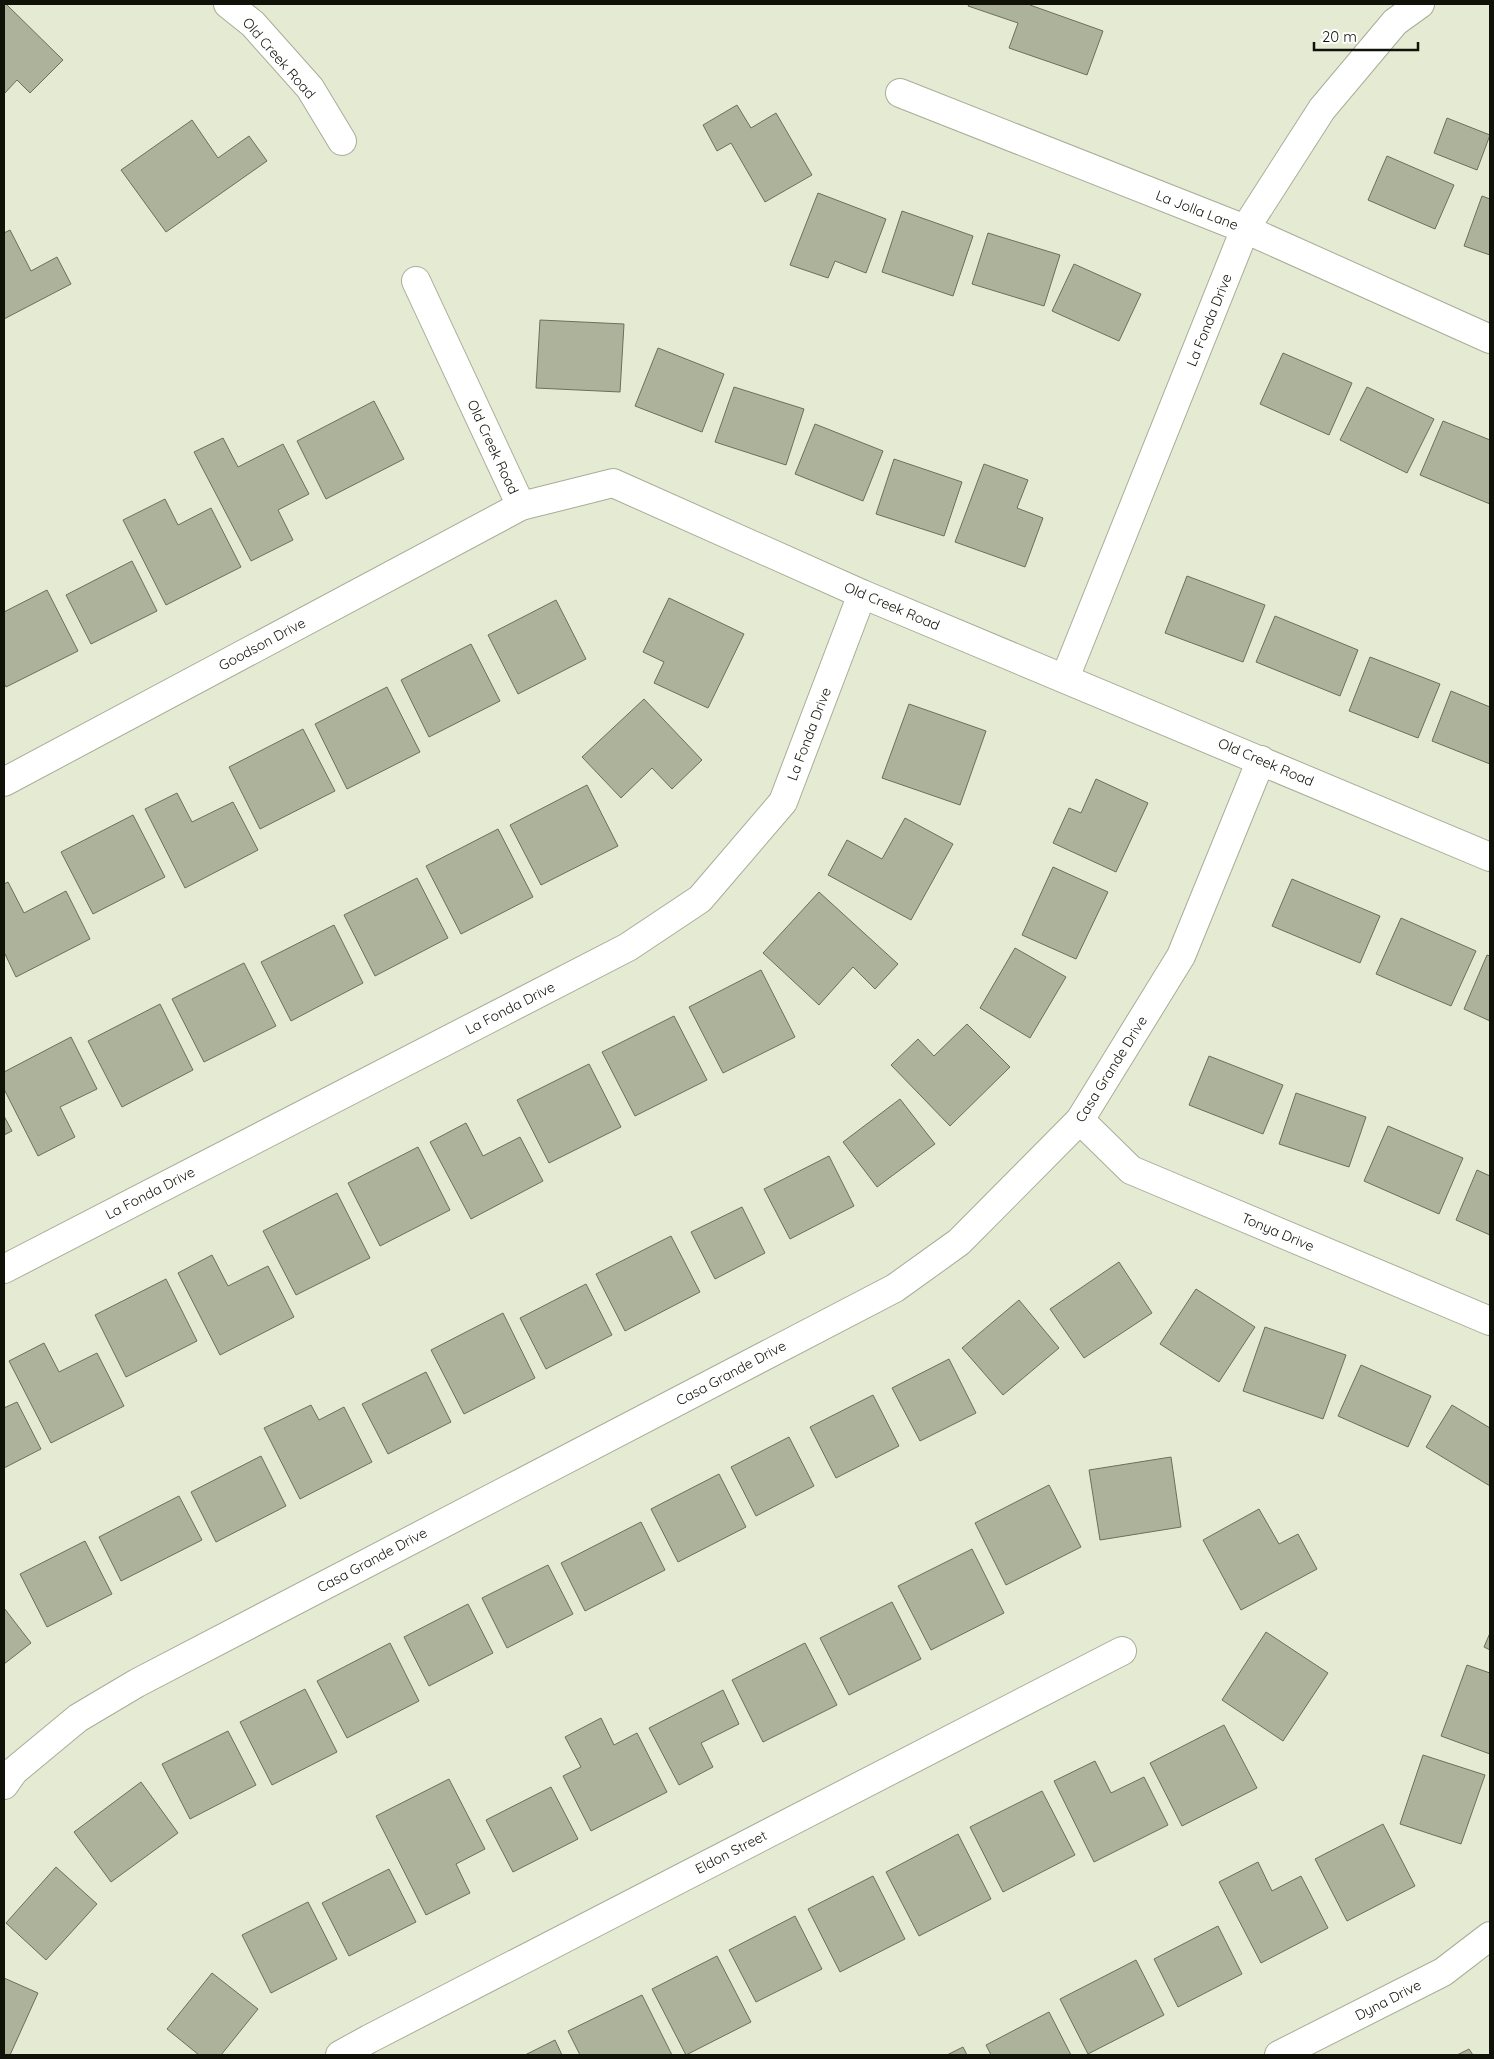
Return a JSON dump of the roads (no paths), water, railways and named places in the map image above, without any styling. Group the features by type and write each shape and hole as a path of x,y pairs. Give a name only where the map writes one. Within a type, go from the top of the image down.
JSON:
{"street":[{"name":"Old Creek Road","path":"228,4 253,24 310,88 342,141"},
{"name":"La Fonda Drive","path":"1064,678 1246,229 1322,109 1396,22 1420,4"},
{"name":"La Jolla Lane","path":"900,93 1246,229 1490,339"},
{"name":"Old Creek Road","path":"416,281 521,506 613,483 862,594 1490,857"},
{"name":"Goodson Drive","path":"4,782 521,506"},
{"name":"La Fonda Drive","path":"4,1269 628,947 700,898 783,802 862,594"},
{"name":"Casa Grande Drive","path":"4,1785 14,1771 78,1718 137,1683 895,1288 959,1242 1080,1120 1181,956 1261,760"},
{"name":"Tonya Drive","path":"1080,1120 1131,1170 1490,1321"},
{"name":"Eldon Street","path":"340,2055 1122,1651"},
{"name":"Dyna Drive","path":"1279,2055 1443,1972 1490,1936"}]}
